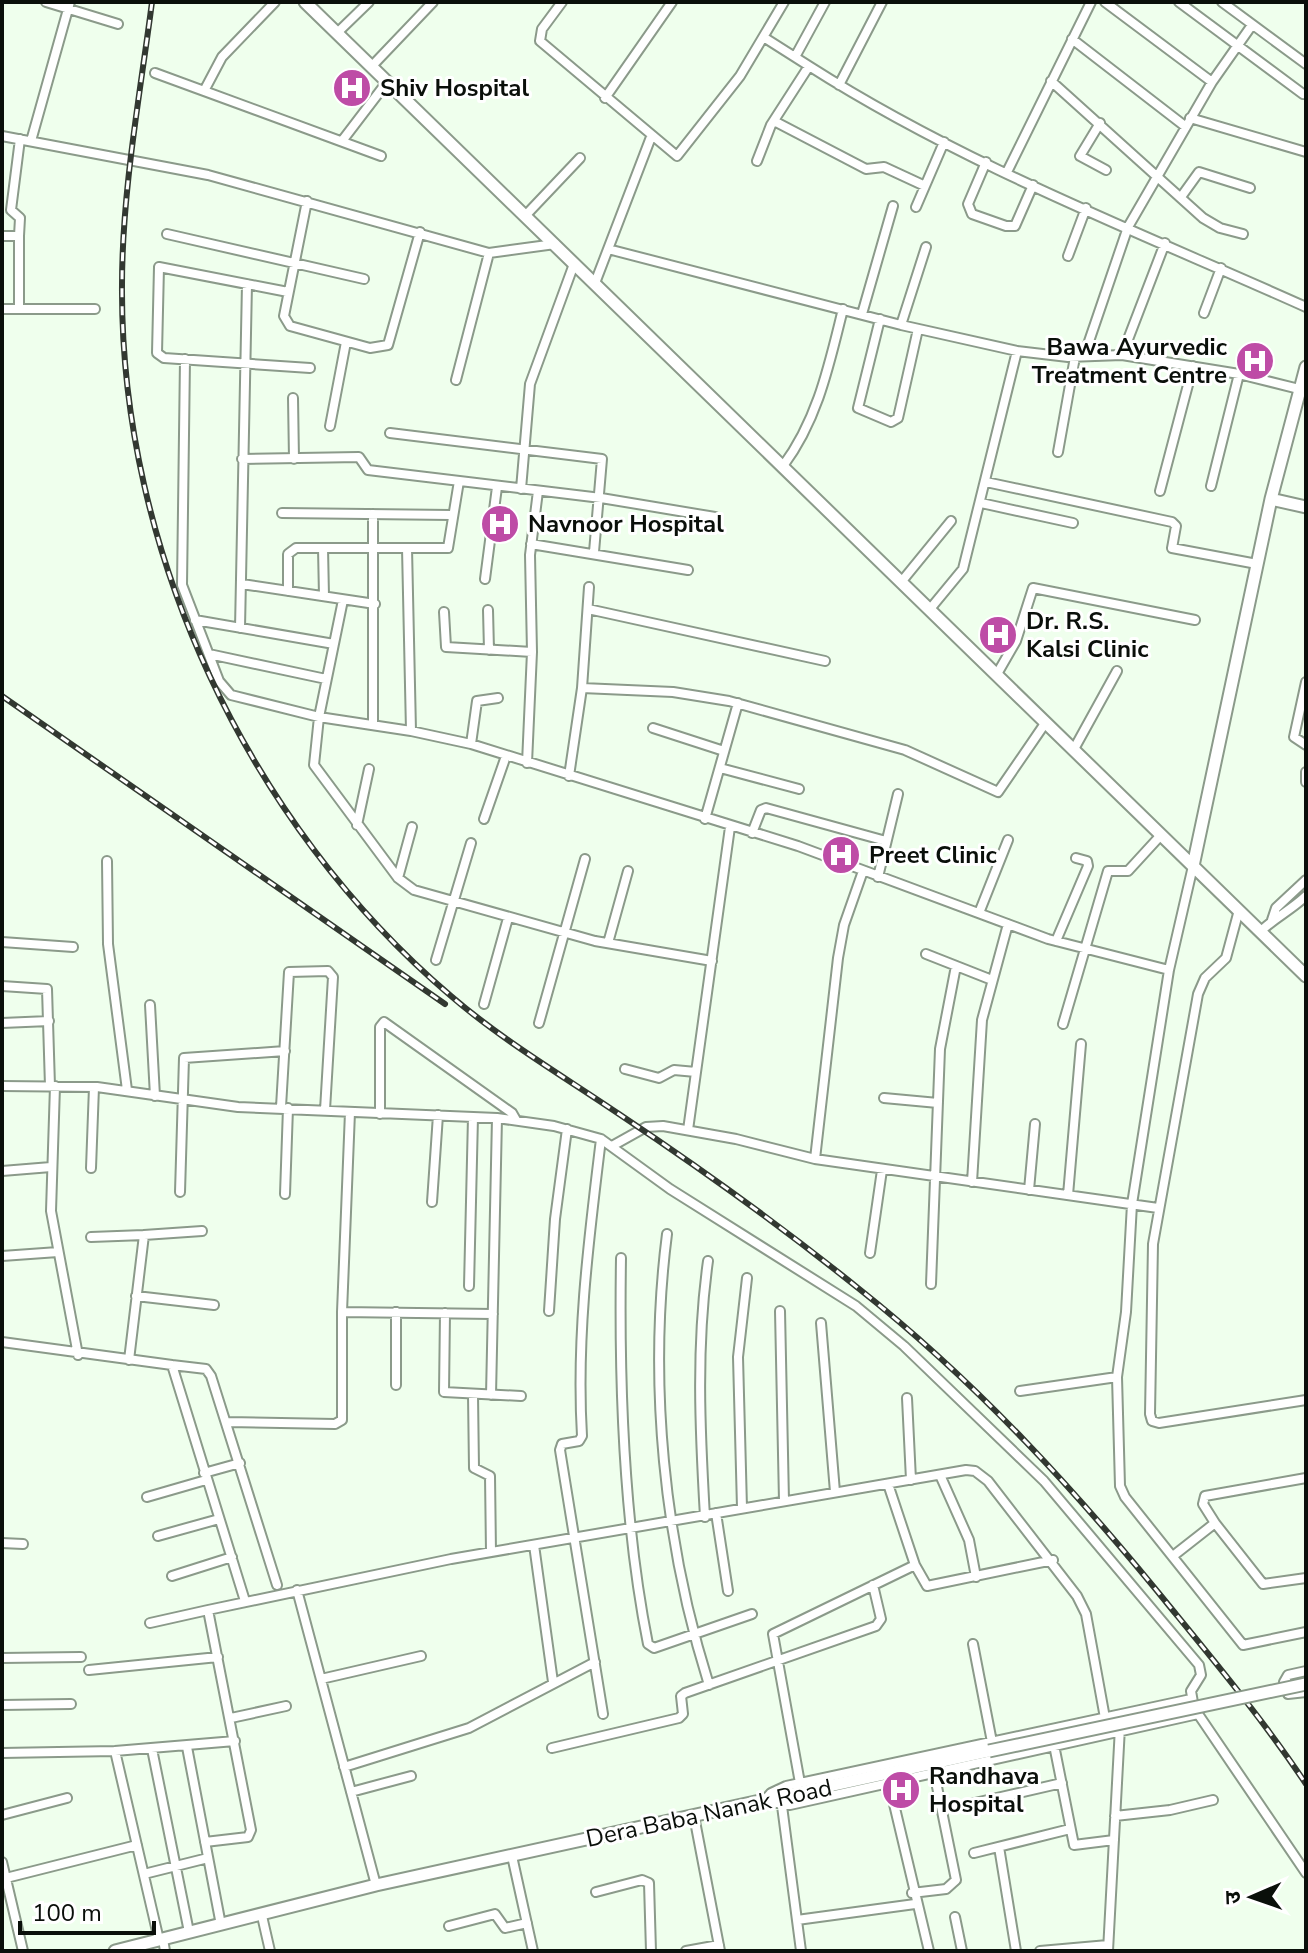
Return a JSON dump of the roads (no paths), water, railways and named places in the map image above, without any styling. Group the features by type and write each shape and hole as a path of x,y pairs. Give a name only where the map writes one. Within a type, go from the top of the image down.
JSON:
{"main road":[{"path":"305,2 320,7 337,33 1306,976"},
{"path":"1193,866 1271,499 1306,367"},
{"path":"1271,499 1306,507"},
{"name":"Dera Baba Nanak Road","path":"115,1951 162,1943 189,1932 376,1885 764,1801 782,1802 1306,1684"}],"street":[{"path":"46,2 68,6 118,24"},
{"path":"204,91 222,57 275,2"},
{"path":"337,33 369,2"},
{"path":"372,66 433,2"},
{"path":"562,2 540,33 540,41 651,137 671,153 680,154 765,38 784,2"},
{"path":"605,98 672,2"},
{"path":"795,57 825,2"},
{"path":"839,85 882,2"},
{"path":"1007,172 1091,2"},
{"path":"1105,2 1212,82"},
{"path":"1179,2 1303,94"},
{"path":"1222,2 1306,64"},
{"path":"31,141 68,6"},
{"path":"1058,452 1080,357 1128,227 1212,82 1252,25"},
{"path":"765,38 839,85 944,142 1306,307"},
{"path":"1072,39 1188,122 1306,152"},
{"path":"757,161 774,121 809,66"},
{"path":"155,73 381,156"},
{"path":"1051,81 1211,223 1243,234"},
{"path":"342,141 387,82"},
{"path":"774,121 866,169 884,167 925,186"},
{"path":"1100,123 1080,156 1106,170"},
{"path":"2,136 208,175 489,253 555,244"},
{"path":"595,283 651,137"},
{"path":"19,309 20,216 11,210 20,139"},
{"path":"916,207 944,142"},
{"path":"525,216 580,158"},
{"path":"986,162 968,204 967,209 972,214 1015,226 1033,185"},
{"path":"1181,197 1199,172 1250,188"},
{"path":"307,201 288,292 286,323 346,342 377,349 388,345 420,232"},
{"path":"862,314 893,206"},
{"path":"1068,256 1086,208"},
{"path":"167,234 364,279"},
{"path":"2,236 19,236"},
{"path":"1122,355 1165,243"},
{"path":"901,325 926,247"},
{"path":"608,249 901,325 1017,351 1080,357 1122,355 1239,374 1299,389"},
{"path":"456,380 489,253"},
{"path":"521,489 533,372 574,264"},
{"path":"288,292 159,267 157,353 164,358 310,368"},
{"path":"1204,313 1221,268"},
{"path":"240,628 247,284"},
{"path":"2,309 95,309"},
{"path":"783,466 798,446 820,397 843,309"},
{"path":"880,319 858,408 891,422 898,418 918,329"},
{"path":"330,426 346,342"},
{"path":"930,609 963,569 1017,351"},
{"path":"185,359 181,579 219,681 231,695 319,717 471,744 752,833 1056,941 1169,970"},
{"path":"1160,491 1193,366"},
{"path":"1211,486 1239,374"},
{"path":"293,398 294,459"},
{"path":"390,433 602,459 594,552"},
{"path":"242,459 359,457 368,470 601,498 715,517"},
{"path":"288,591 289,551 296,548 448,548 459,481"},
{"path":"986,482 1172,522 1176,526 1172,548 1257,564"},
{"path":"485,579 497,487"},
{"path":"527,763 532,652 531,544 538,491"},
{"path":"981,503 1073,523"},
{"path":"282,513 451,515"},
{"path":"373,514 373,725"},
{"path":"902,581 951,521"},
{"path":"531,544 594,552 688,570"},
{"path":"323,548 324,596"},
{"path":"407,548 411,731"},
{"path":"242,584 375,604"},
{"path":"569,776 582,688 589,587"},
{"path":"997,674 1016,641 1033,588 1195,620"},
{"path":"343,600 319,717 314,765 398,878 414,890 508,918 608,943 712,961"},
{"path":"588,609 825,661"},
{"path":"488,610 489,650"},
{"path":"444,612 446,647 532,652"},
{"path":"195,620 334,644"},
{"path":"209,654 326,679"},
{"path":"1074,749 1117,671"},
{"path":"1306,682 1294,737 1306,745"},
{"path":"582,688 703,695 738,703 905,750 998,792 1046,722"},
{"path":"471,744 477,701 498,698"},
{"path":"705,819 738,703"},
{"path":"653,728 724,751"},
{"path":"484,819 506,756"},
{"path":"720,768 799,789"},
{"path":"357,825 369,769"},
{"path":"1306,772 1306,782"},
{"path":"878,877 898,794"},
{"path":"752,833 761,810 766,808 886,841"},
{"path":"398,878 412,827"},
{"path":"688,1130 730,827"},
{"path":"1063,1024 1108,871 1128,871 1161,835"},
{"path":"979,913 1008,840"},
{"path":"436,960 471,843"},
{"path":"1056,941 1088,866 1087,861 1076,858"},
{"path":"539,1023 585,859"},
{"path":"107,861 108,944 127,1090"},
{"path":"1193,866 1169,970 1132,1204 1126,1312 1117,1377 1121,1490 1243,1645 1306,1632"},
{"path":"608,943 628,871"},
{"path":"815,1159 838,958 844,925 863,871"},
{"path":"1260,932 1272,920 1276,908 1306,880"},
{"path":"1272,920 1284,917 1306,896"},
{"path":"1239,910 1226,958 1205,978 1198,994 1158,1208 1151,1286 1152,1421 1306,1400"},
{"path":"484,1004 508,918"},
{"path":"972,1182 982,1020 1008,924"},
{"path":"2,942 73,947"},
{"path":"926,954 992,980"},
{"path":"931,1284 944,1013 956,966"},
{"path":"285,1194 285,1051 289,972 330,972 325,1110"},
{"path":"2,986 45,987 49,993 51,1211 78,1355"},
{"path":"150,1005 155,1096"},
{"path":"2,1023 49,1021"},
{"path":"380,1114 380,1027 384,1022 512,1113 516,1120"},
{"path":"1068,1195 1081,1044"},
{"path":"180,1192 184,1058 285,1051"},
{"path":"625,1069 659,1078 674,1070 696,1072"},
{"path":"2,1086 94,1087 181,1101 497,1118 567,1129 601,1139 670,1189 856,1306 992,1429 1044,1481 1199,1665 1201,1675 1193,1686 1191,1699 1198,1714 1306,1873"},
{"path":"91,1168 94,1087"},
{"path":"884,1098 938,1103"},
{"path":"227,1422 335,1424 342,1420 342,1312 350,1112"},
{"path":"432,1202 438,1115"},
{"path":"469,1286 473,1117"},
{"path":"491,1395 497,1118"},
{"path":"1029,1190 1035,1124"},
{"path":"612,1146 646,1127 688,1130 815,1159 1158,1208"},
{"path":"549,1311 555,1219 567,1129"},
{"path":"601,1139 583,1292 579,1355 582,1436 579,1441 560,1446 603,1714"},
{"path":"2,1171 51,1167"},
{"path":"870,1253 882,1170"},
{"path":"91,1237 202,1231"},
{"path":"667,1234 659,1326 667,1482 693,1634 709,1685"},
{"path":"129,1360 144,1235"},
{"path":"2,1256 58,1252"},
{"path":"621,1258 620,1323 631,1529 648,1644 654,1648 752,1614"},
{"path":"705,1517 700,1341 708,1261"},
{"path":"742,1508 738,1357 747,1278"},
{"path":"136,1296 214,1305"},
{"path":"780,1311 784,1501"},
{"path":"342,1312 493,1314"},
{"path":"396,1312 396,1385"},
{"path":"445,1313 444,1392 521,1396"},
{"path":"821,1323 835,1492"},
{"path":"2,1342 209,1372 277,1585"},
{"path":"172,1365 245,1601"},
{"path":"1020,1391 1117,1377"},
{"path":"473,1395 474,1470 490,1476 491,1552"},
{"path":"907,1398 911,1480"},
{"path":"147,1497 240,1463"},
{"path":"150,1623 491,1552 966,1470 982,1475 1053,1560 1086,1614 1105,1718"},
{"path":"940,1475 969,1540 976,1577"},
{"path":"1306,1478 1210,1493 1203,1504 1263,1584 1306,1578"},
{"path":"888,1484 915,1565 927,1586 1053,1560"},
{"path":"716,1513 728,1591"},
{"path":"158,1536 219,1519"},
{"path":"1173,1556 1215,1523"},
{"path":"2,1543 23,1544"},
{"path":"534,1545 553,1682"},
{"path":"172,1576 232,1557"},
{"path":"800,1783 773,1634 915,1565"},
{"path":"552,1748 682,1717 682,1694 879,1624 873,1585"},
{"path":"297,1590 376,1885"},
{"path":"205,1842 251,1834 208,1610"},
{"path":"973,1644 992,1742"},
{"path":"321,1679 421,1656"},
{"path":"2,1658 81,1657"},
{"path":"89,1670 218,1657"},
{"path":"344,1767 469,1728 595,1662"},
{"path":"1306,1671 1285,1677 1284,1682 1288,1694 1306,1692"},
{"path":"764,1801 775,1790 800,1783 1191,1699"},
{"path":"2,1705 71,1704"},
{"path":"231,1718 286,1706"},
{"path":"801,1951 782,1802 889,1783 1198,1714"},
{"path":"1040,1951 1108,1948 1121,1715"},
{"path":"2,1753 115,1751 235,1741"},
{"path":"1054,1745 1070,1829 1077,1846 1114,1840"},
{"path":"187,1747 221,1925"},
{"path":"152,1749 189,1932"},
{"path":"115,1751 162,1943"},
{"path":"912,1893 946,1889 956,1880 934,1772"},
{"path":"351,1792 411,1776"},
{"path":"889,1783 912,1893 929,1951"},
{"path":"966,1805 1062,1783"},
{"path":"2,1815 67,1798"},
{"path":"1115,1816 1170,1810 1213,1800"},
{"path":"686,1951 719,1948 694,1816"},
{"path":"974,1853 1070,1829"},
{"path":"6,1878 137,1845"},
{"path":"999,1847 1016,1951"},
{"path":"512,1856 533,1951"},
{"path":"144,1874 208,1858"},
{"path":"2,1862 23,1951"},
{"path":"596,1892 642,1880 649,1883 651,1951"},
{"path":"797,1920 915,1904"},
{"path":"449,1926 495,1914 505,1928 527,1923"},
{"path":"262,1916 270,1951"},
{"path":"955,1917 962,1951"}],"railway":[{"path":"152,2 125,214 122,285 127,385 144,484 172,582 210,676 257,765 314,849 378,927 451,996 512,1043 680,1155 800,1242 902,1324 986,1401 1064,1483 1139,1569 1242,1697 1306,1784"},
{"path":"2,696 445,1004"}],"place":[{"name":"Shiv Hospital","path":"352,88"},
{"name":"Bawa Ayurvedic Treatment Centre","path":"1255,361"},
{"name":"Navnoor Hospital","path":"500,524"},
{"name":"Dr. R.S. Kalsi Clinic","path":"998,635"},
{"name":"Preet Clinic","path":"841,855"},
{"name":"Randhava Hospital","path":"901,1790"}]}
